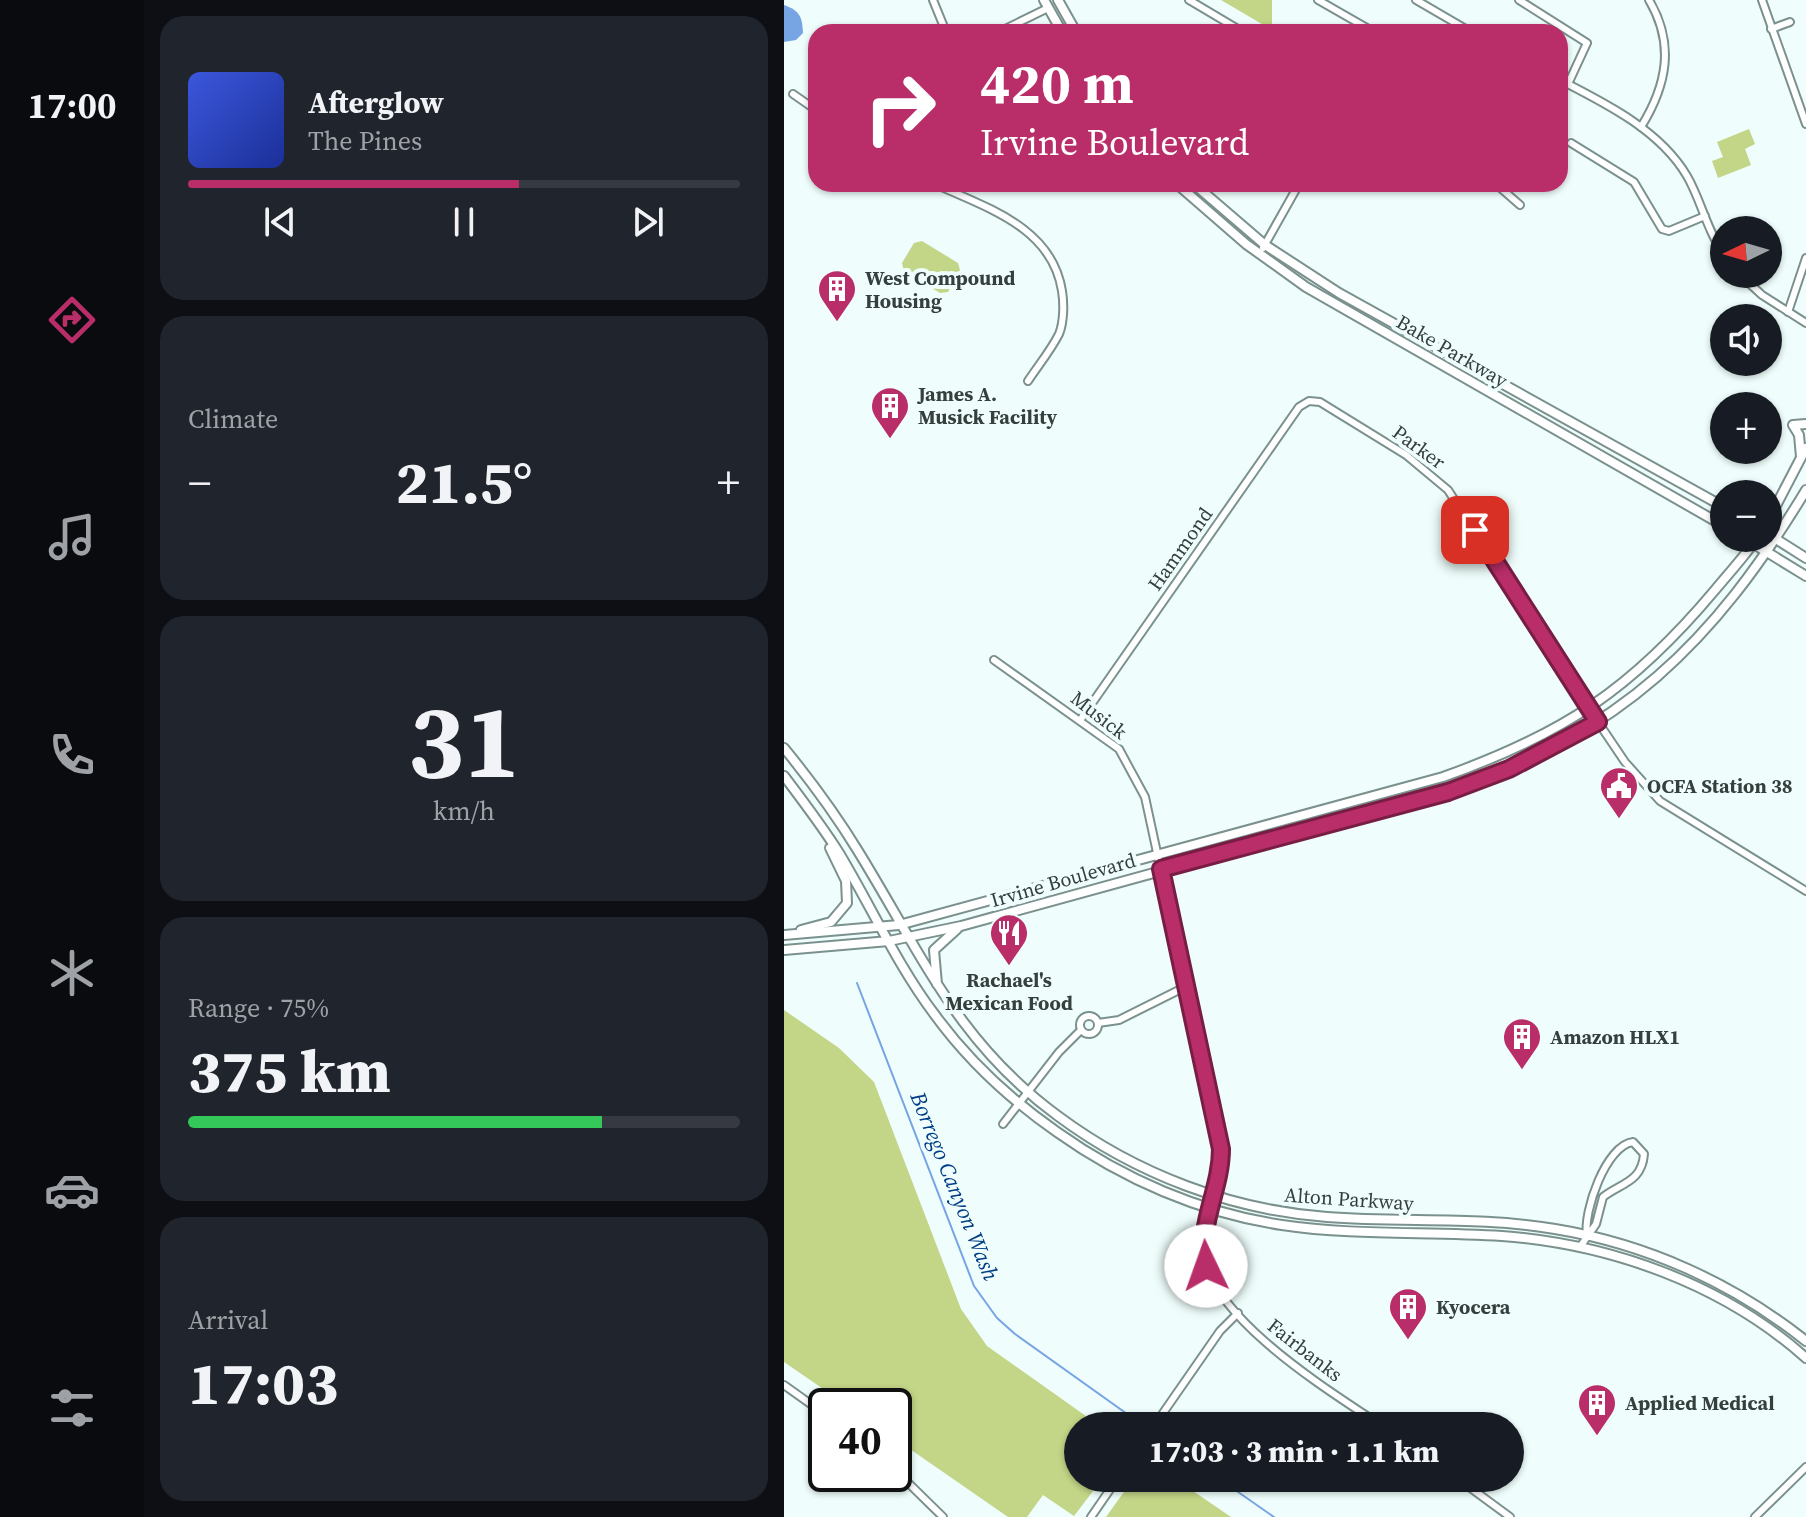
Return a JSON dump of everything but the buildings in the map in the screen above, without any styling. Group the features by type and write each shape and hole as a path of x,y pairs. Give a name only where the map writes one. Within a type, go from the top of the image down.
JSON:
{"main road":[{"path":"1058,0 1072,24"},
{"path":"1046,4 1057,24"},
{"name":"Bake Parkway","path":"1186,192 1259,254 1306,287 1710,518"},
{"name":"Bake Parkway","path":"1203,192 1265,245 1339,293 1710,499"},
{"path":"1801,458 1799,435 1793,425 1806,424"},
{"path":"1782,494 1806,448"},
{"name":"Irvine Boulevard","path":"1782,523 1806,490"},
{"path":"1782,543 1806,558"},
{"name":"Irvine Boulevard","path":"784,934 899,925 1443,777 1513,750 1590,709 1639,673 1672,640 1747,552"},
{"path":"1768,553 1806,576"},
{"name":"Irvine Boulevard","path":"784,950 889,941 961,926 1461,788 1520,764 1598,722 1646,689 1689,650 1768,553"},
{"name":"Alton Parkway","path":"784,748 841,823 938,989 977,1040 1028,1093 1107,1149 1146,1169 1214,1195 1310,1215 1516,1224 1587,1235 1636,1248 1708,1278 1778,1320 1806,1341"},
{"name":"Alton Parkway","path":"784,776 816,819 889,941 953,1038 1020,1103 1104,1162 1159,1190 1209,1208 1261,1221 1315,1229 1498,1236 1580,1247 1635,1262 1687,1283 1752,1318 1806,1358"},
{"path":"784,934 831,922 847,903 846,881 816,819"},
{"path":"938,989 932,960 934,950 961,926"}],"street":[{"path":"933,0 943,24"},
{"path":"1189,0 1230,24"},
{"path":"1318,0 1360,24"},
{"path":"1519,0 1557,24"},
{"path":"1641,127 1660,91 1667,56 1661,24 1649,0"},
{"path":"1762,0 1806,124"},
{"path":"1418,1 1457,24"},
{"path":"1012,24 1046,4"},
{"path":"1771,29 1790,22"},
{"path":"1568,31 1587,43 1568,84 1641,127 1681,166 1710,226"},
{"path":"793,94 808,104"},
{"path":"1571,143 1634,182 1662,229 1669,231 1705,216"},
{"path":"952,192 1014,221 1048,252 1059,270 1064,301 1060,331 1028,381"},
{"path":"1259,254 1295,192"},
{"path":"1505,192 1520,205"},
{"path":"1788,312 1806,258"},
{"path":"1757,288 1806,323"},
{"name":"Parker","path":"1309,401 1320,402 1406,455 1448,490 1598,722 1639,779 1666,806 1806,891"},
{"name":"Hammond","path":"1081,719 1299,407 1309,401"},
{"name":"Musick","path":"994,660 1119,749 1145,797 1161,869"},
{"name":"Fairbanks","path":"1161,869 1221,1149 1202,1242 1206,1266 1212,1281 1268,1346 1362,1412"},
{"path":"1003,1124 1059,1052 1081,1030 1081,1020 1087,1016 1098,1023 1119,1020 1187,986"},
{"path":"1081,1030 1091,1034 1098,1023"},
{"path":"1580,1247 1596,1224 1603,1197 1626,1186 1640,1170 1644,1154 1633,1142 1619,1149 1601,1174 1585,1223 1587,1235"},
{"path":"1164,1412 1220,1331 1238,1313"},
{"path":"784,1385 808,1402"},
{"path":"1755,1517 1806,1467"},
{"path":"912,1487 943,1517"},
{"path":"1091,1517 1108,1492"},
{"path":"1476,1492 1510,1517"}],"green space":[{"path":"1221,0 1272,0 1272,24 1262,24"},
{"path":"1749,129 1755,144 1745,149 1751,165 1718,178 1712,161 1723,157 1717,142"},
{"path":"922,241 958,263 960,270 948,292 940,293 904,271 902,263 914,243"},
{"path":"784,1010 839,1048 874,1082 961,1309 987,1346 1080,1412 1064,1412 1064,1492 1092,1492 1074,1516 1043,1495 1027,1517 1008,1517 912,1450 912,1388 822,1388 784,1362"},
{"path":"1124,1492 1194,1492 1231,1517 1106,1517"}],"water":[{"path":"784,5 799,15 803,33 796,40 784,42"}],"waterway":[{"name":"Borrego Canyon Wash","path":"857,983 974,1286 997,1318 1015,1334 1124,1412"},
{"name":"Borrego Canyon Wash","path":"1238,1492 1274,1517"}],"place":[{"name":"West Compound Housing","path":"837,323"},
{"name":"James A. Musick Facility","path":"890,440"},
{"name":"OCFA Station 38","path":"1619,820"},
{"name":"Rachael's Mexican Food","path":"1009,967"},
{"name":"Amazon HLX1","path":"1522,1071"},
{"name":"Kyocera","path":"1408,1341"},
{"name":"Applied Medical","path":"1597,1437"}],"route":[{"path":"1206,1266 1203,1231 1218,1183 1221,1149 1161,869 1448,792 1509,769 1598,722 1475,530"}]}
